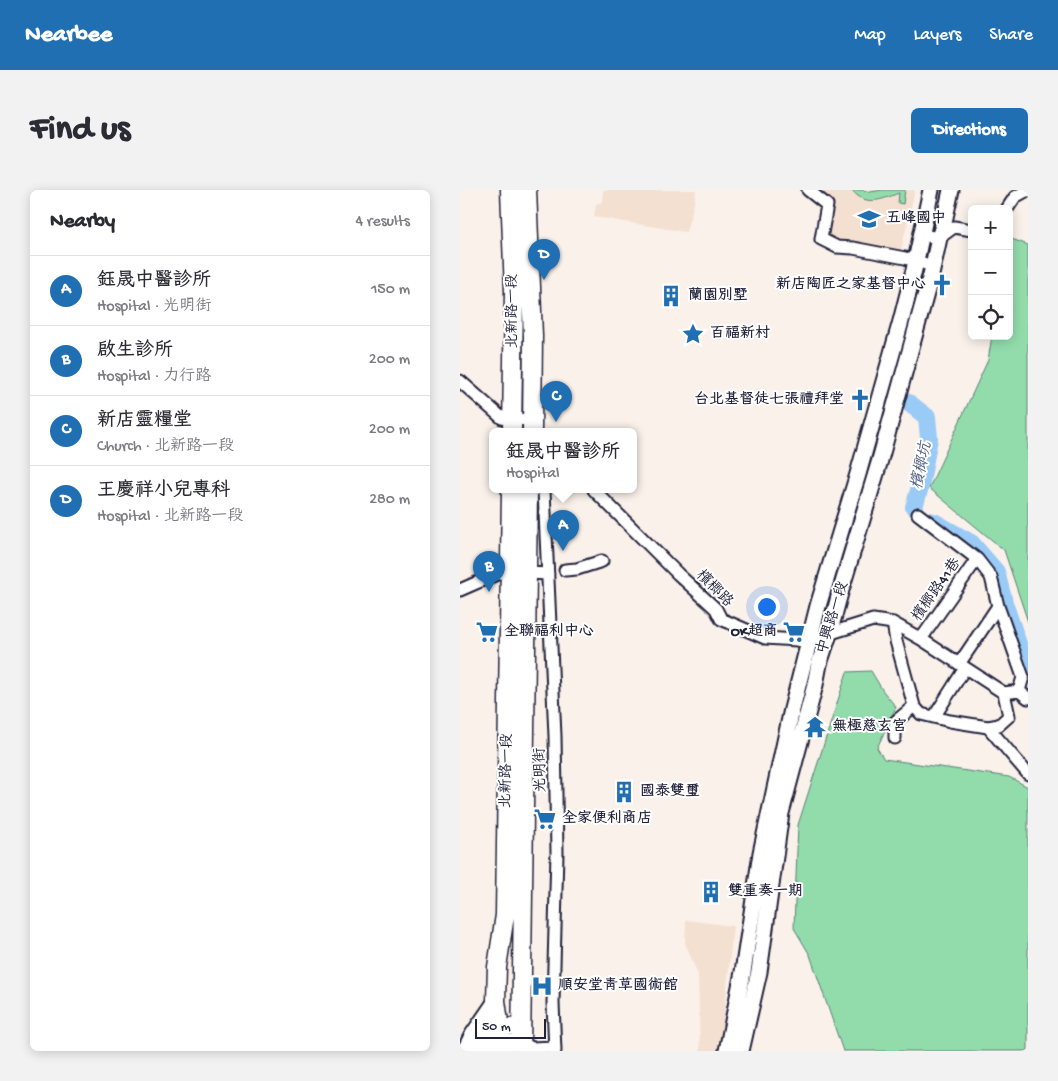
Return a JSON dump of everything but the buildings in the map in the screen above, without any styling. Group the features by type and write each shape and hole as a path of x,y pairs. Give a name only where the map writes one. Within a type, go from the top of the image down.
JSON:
{"main road":[{"name":"北新路一段","path":"510,190 514,291 512,426"},
{"name":"北新路一段","path":"527,190 533,336 532,426"},
{"name":"北新路一段","path":"511,493 518,573 520,1039"},
{"name":"北新路一段","path":"502,1041 496,1001 497,967 505,915 518,573 528,493"}],"street":[{"path":"808,190 828,205 821,239 837,247 853,248 933,266"},
{"name":"中興路一段","path":"727,1051 743,972 761,853 784,740 808,642 858,474 916,261 932,190"},
{"name":"中興路一段","path":"741,1051 758,972 781,813 815,684 818,664 829,634 880,460 933,266 951,190"},
{"path":"1010,205 1015,197 1028,191"},
{"path":"922,235 939,238 954,227 968,229"},
{"path":"460,381 512,426 532,426"},
{"name":"光明街","path":"544,493 555,736 555,1049"},
{"name":"檳榔路","path":"597,493 716,609 721,619 765,638 808,642 873,620 893,623 1004,693"},
{"path":"893,623 896,641 914,706 921,714 988,727 999,725 1008,716 1004,693 1023,695 1023,677 998,606 991,578 978,559 918,514"},
{"name":"檳榔路41巷","path":"921,639 978,559"},
{"path":"565,570 577,569 602,561"},
{"path":"460,590 499,573 548,574"},
{"path":"934,717 998,606"},
{"path":"895,738 896,722 914,706"},
{"path":"988,727 1028,774"},
{"path":"464,1049 496,1001"},
{"path":"464,1049 477,1044 520,1039 531,1048 555,1049"},
{"path":"484,1051 502,1041"}],"shaded area":[{"path":"603,190 696,190 686,232 594,217 596,204 602,202"},
{"name":"五峰國中","path":"820,190 915,190 901,250 838,245 828,238 832,201"},
{"path":"686,920 733,926 719,1051 700,1051 698,975 685,943"}],"green space":[{"path":"852,190 870,192 905,190 903,204 898,203 899,193 880,200 868,200 862,199"},
{"path":"1013,239 1028,245 1028,622 1004,550 929,488 988,360 991,340 1013,340"},
{"path":"871,671 883,691 896,707 877,748 884,759 1009,777 1028,787 1028,1051 843,1051 810,955 794,928 798,825 847,672"}],"waterway":[{"name":"檳榔坑","path":"909,403 927,417 929,438 920,487 914,507"},
{"name":"檳榔坑","path":"929,521 971,543 996,572 1005,606 1028,673"}],"place":[{"name":"五峰國中","path":"869,219"},
{"name":"王慶祥小兒專科","path":"544,280"},
{"name":"新店陶匠之家基督中心","path":"942,285"},
{"name":"蘭園別墅","path":"671,296"},
{"name":"百福新村","path":"693,334"},
{"name":"台北基督徒七張禮拜堂","path":"860,400"},
{"name":"新店靈糧堂","path":"556,422"},
{"name":"鈺晟中醫診所","path":"563,551"},
{"name":"啟生診所","path":"489,592"},
{"name":"全聯福利中心","path":"487,632"},
{"name":"OK超商","path":"794,632"},
{"name":"無極慈玄宮","path":"815,727"},
{"name":"國泰雙璽","path":"624,792"},
{"name":"全家便利商店","path":"545,819"},
{"name":"雙重奏一期","path":"711,892"},
{"name":"順安堂青草國術館","path":"542,986"}]}
